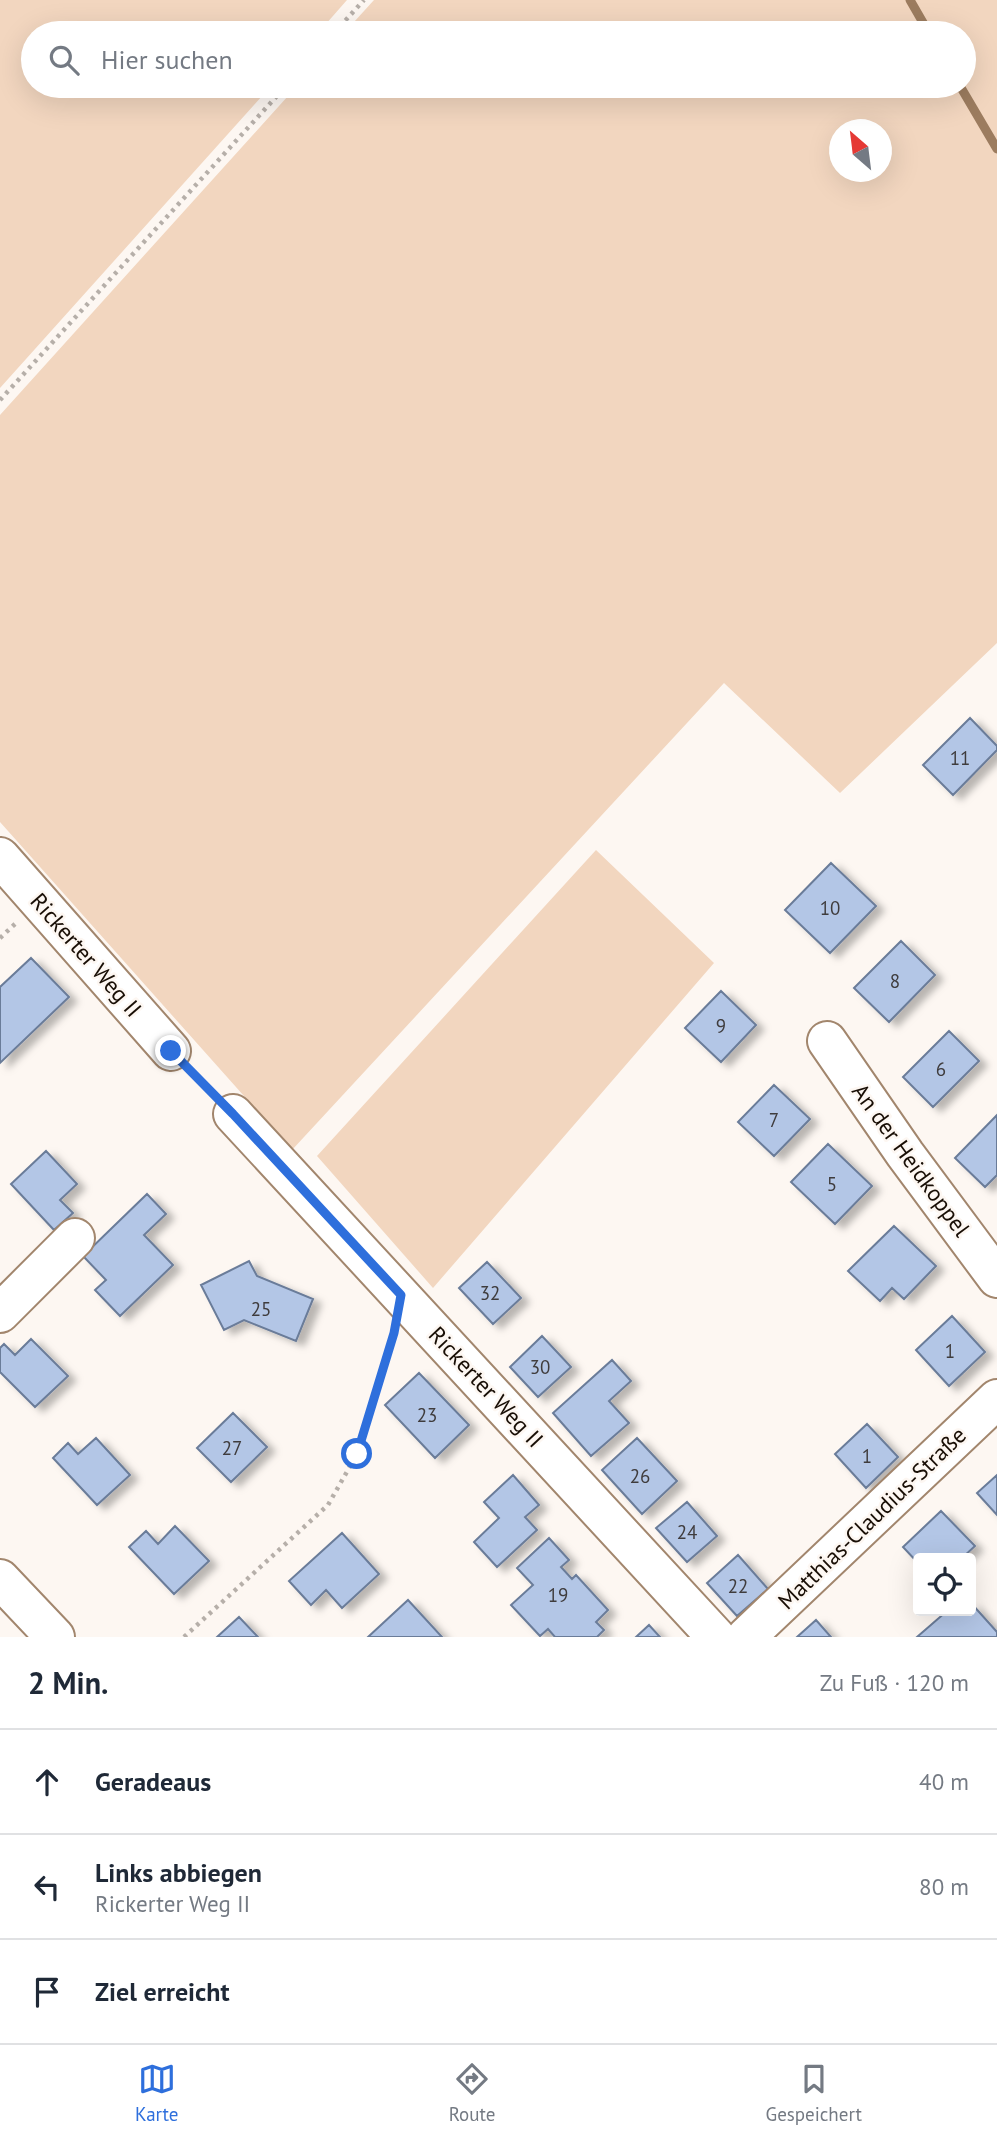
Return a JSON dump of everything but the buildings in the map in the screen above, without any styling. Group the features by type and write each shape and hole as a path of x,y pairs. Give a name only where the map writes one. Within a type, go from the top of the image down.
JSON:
{"street":[{"name":"Rickerter Weg II","path":"0,857 171,1051"},
{"name":"An der Heidkoppel","path":"827,1041 905,1154 997,1278"},
{"name":"Rickerter Weg II","path":"233,1114 716,1637"},
{"path":"0,1313 75,1238"},
{"name":"Matthias-Claudius-Straße","path":"746,1637 997,1399"},
{"path":"0,1579 55,1637"}],"path":[{"path":"345,21 363,0"},
{"path":"0,400 275,98"},
{"path":"171,1051 233,1114"},
{"path":"184,1637 328,1505 357,1454 394,1333 401,1295"}],"shaded area":[{"path":"0,0 347,0 329,21 21,21 21,98 260,98 0,388"},
{"path":"374,0 997,0 997,643 840,793 724,683 292,1150 0,822 0,415 286,98 976,98 976,21 355,21"},
{"path":"596,850 714,963 433,1288 317,1156"}],"waterway":[{"path":"910,0 922,21"},
{"path":"967,98 997,149"}],"route":[{"path":"171,1051 401,1295 394,1333 357,1454"}]}
